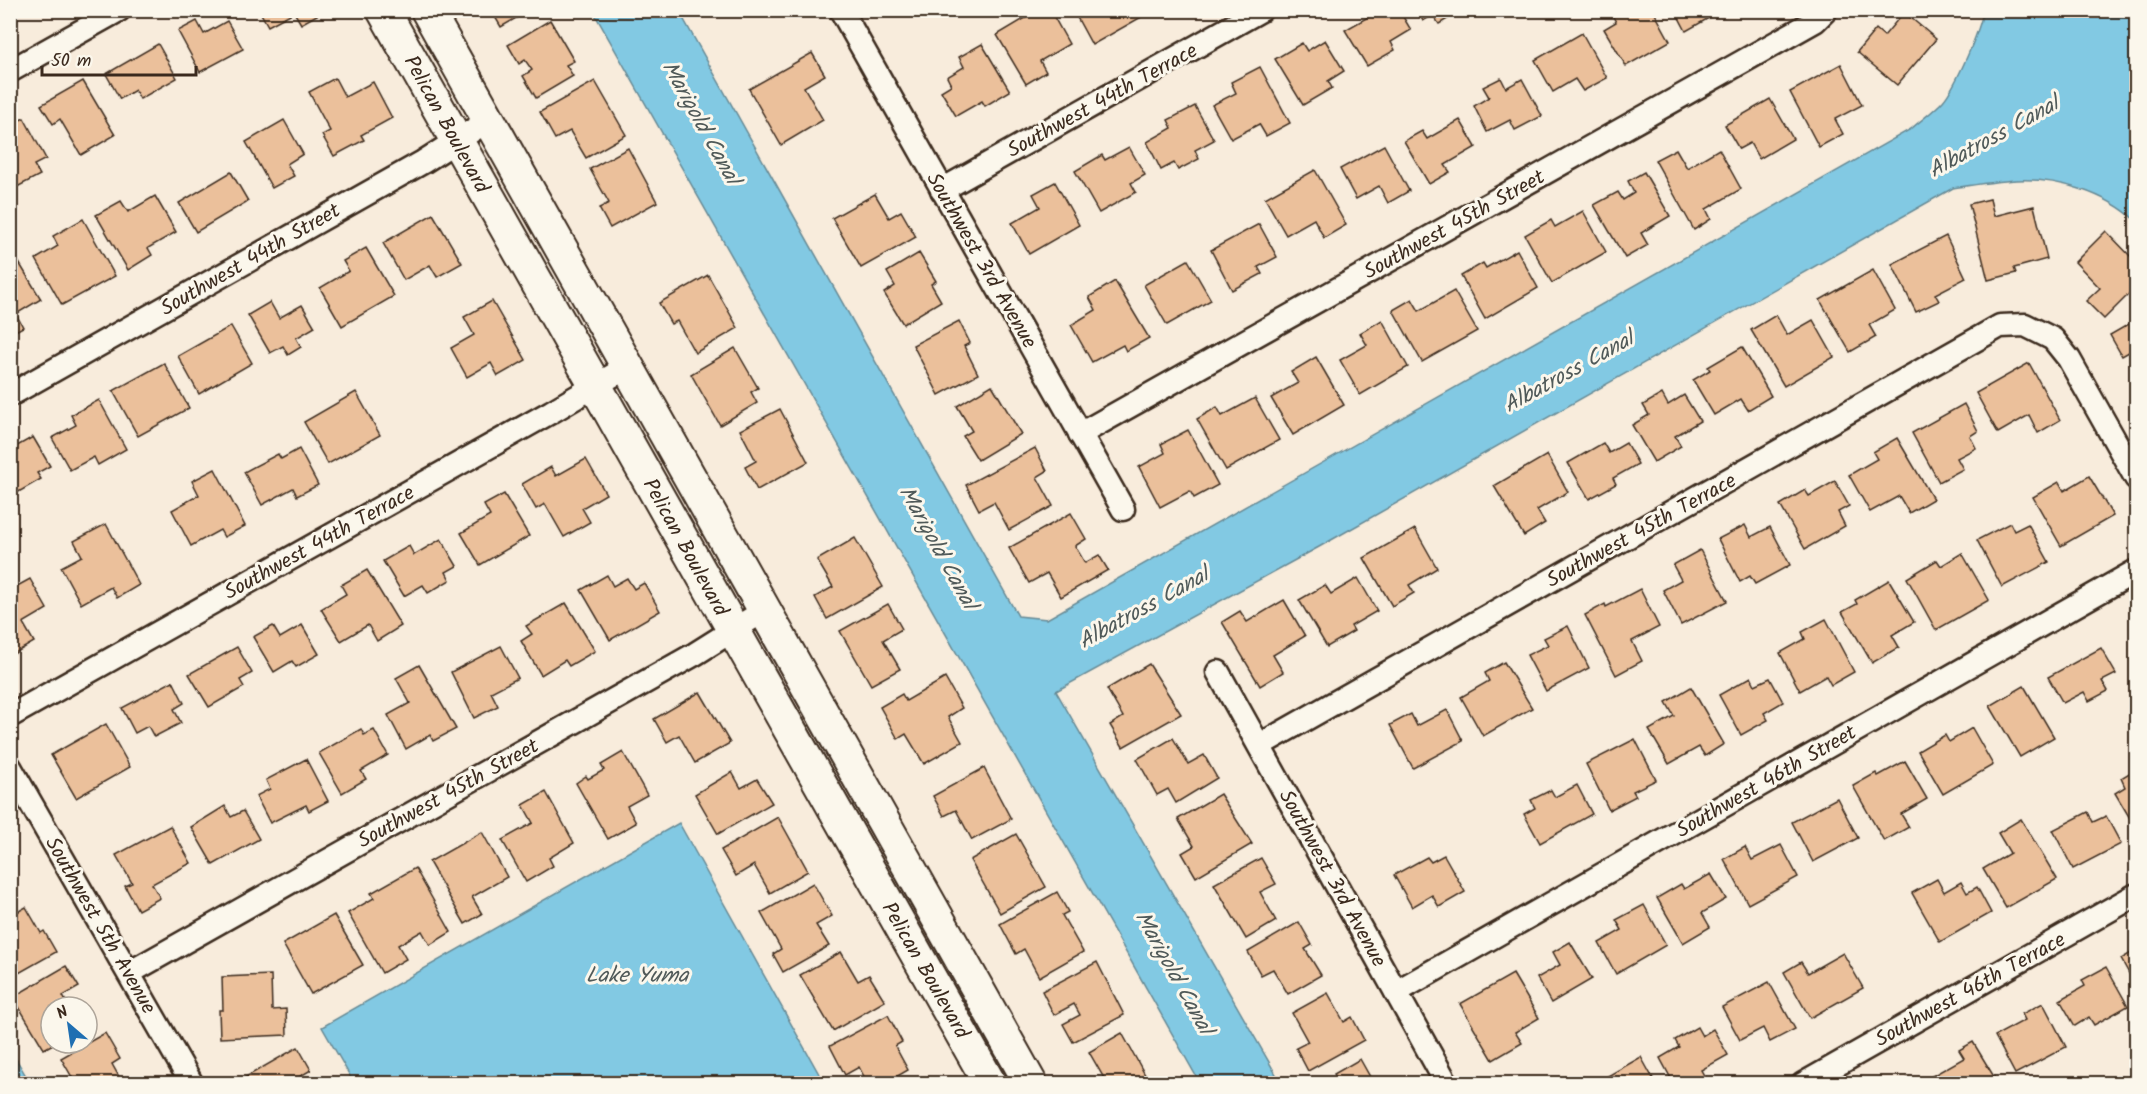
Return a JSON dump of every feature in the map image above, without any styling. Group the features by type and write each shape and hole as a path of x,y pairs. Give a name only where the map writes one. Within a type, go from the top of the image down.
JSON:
{"street":[{"path":"10,71 119,10"},
{"name":"Pelican Boulevard","path":"383,10 990,1083"},
{"name":"Pelican Boulevard","path":"427,10 1031,1083"},
{"name":"Southwest 3rd Avenue","path":"841,10 1123,509"},
{"name":"Southwest 44th Terrace","path":"942,189 1261,10"},
{"name":"Southwest 45th Street","path":"1080,434 1815,21 1826,10"},
{"name":"Southwest 44th Street","path":"10,395 457,141 489,120"},
{"name":"Southwest 45th Terrace","path":"1260,745 2000,326 2025,325 2054,339 2069,359 2136,478"},
{"name":"Southwest 44th Terrace","path":"10,716 627,367"},
{"name":"Southwest 46th Street","path":"1396,992 2136,571"},
{"name":"Southwest 45th Street","path":"129,973 734,631 765,610"},
{"name":"Southwest 3rd Avenue","path":"1218,672 1447,1083"},
{"name":"Southwest 5th Avenue","path":"10,767 192,1083"},
{"name":"Southwest 46th Terrace","path":"1803,1083 2136,895"}],"water":[{"path":"593,11 679,11 1018,616 1047,619 1911,129 1939,105 1948,94 1967,57 1983,11 2136,11 2136,221 2111,202 2096,195 2049,182 2009,181 1953,188 1319,547 1056,691 1281,1083 1200,1083"},
{"name":"Lake Yuma","path":"679,823 824,1083 354,1083 322,1027"},
{"path":"11,1050 30,1083 11,1083"}],"building":[{"path":"259,10 324,11 301,24 294,12 268,26"},
{"path":"491,10 528,10 528,11 501,27"},
{"path":"1039,10 1050,10 1069,44 1040,61 1046,72 1026,84 997,35"},
{"path":"1073,10 1142,10 1145,15 1092,45"},
{"path":"1367,10 1399,10 1411,30 1391,42 1395,50 1367,66 1345,30 1370,16"},
{"path":"1417,10 1461,11 1439,24 1433,15 1423,21"},
{"path":"1626,10 1628,14 1635,10 1653,10 1670,41 1626,66 1604,29 1616,22 1612,15"},
{"path":"1675,10 1723,10 1686,31"},
{"path":"1904,12 1936,39 1897,85 1857,52 1876,29 1884,36"},
{"path":"550,20 574,61 566,65 573,76 536,98 523,76 532,70 525,60 519,64 508,45"},
{"path":"197,21 204,34 227,21 243,49 200,72 178,31"},
{"path":"1582,33 1607,78 1583,91 1575,79 1553,92 1535,60"},
{"path":"1325,40 1344,71 1328,81 1332,88 1303,105 1275,59 1302,43 1307,51"},
{"path":"158,44 177,78 140,99 135,90 120,99 106,74"},
{"path":"982,44 1010,91 985,106 982,101 956,116 941,91 951,85 947,77 964,67 959,57"},
{"path":"812,53 825,75 804,87 823,120 781,145 749,89"},
{"path":"1841,64 1862,105 1835,119 1843,134 1819,147 1790,92"},
{"path":"1260,67 1290,123 1266,136 1259,124 1231,139 1212,105 1236,93 1231,82"},
{"path":"335,78 345,97 373,82 392,118 361,135 364,140 334,156 322,135 330,131 309,92"},
{"path":"1501,78 1506,88 1522,79 1542,116 1515,130 1510,120 1487,132 1474,106 1489,97 1483,87"},
{"path":"83,81 115,135 81,155 60,119 53,124 41,105"},
{"path":"595,81 626,135 586,158 570,131 555,139 540,112"},
{"path":"1770,99 1793,139 1759,159 1750,143 1739,149 1725,125"},
{"path":"1195,106 1214,140 1195,150 1199,159 1178,170 1174,163 1161,170 1147,142 1172,128 1168,120"},
{"path":"24,118 46,159 34,165 40,175 17,187 12,179 10,180 10,125"},
{"path":"284,120 303,154 287,164 294,176 272,188 246,142"},
{"path":"1460,120 1476,147 1445,165 1450,172 1429,184 1404,141 1422,131 1427,139"},
{"path":"1384,145 1409,191 1388,203 1379,186 1356,199 1340,169"},
{"path":"1129,147 1145,175 1131,183 1136,192 1099,213 1075,171 1102,155 1105,160"},
{"path":"628,148 657,202 610,228 599,208 609,203 590,169"},
{"path":"1676,149 1687,168 1719,149 1741,189 1706,209 1711,219 1694,230 1655,160"},
{"path":"1315,170 1346,225 1324,238 1314,219 1286,235 1265,198"},
{"path":"231,172 248,201 196,232 179,203"},
{"path":"1644,172 1670,216 1641,233 1648,245 1625,258 1594,205 1618,192 1623,200 1634,193 1628,181"},
{"path":"1055,182 1079,225 1029,254 1012,223 1040,207 1033,194"},
{"path":"875,194 889,218 901,211 916,237 861,268 832,218"},
{"path":"155,196 176,232 148,248 152,255 128,270 96,215 121,201 128,212"},
{"path":"1990,199 1994,216 2034,206 2047,259 2014,268 2016,273 1988,280 1969,204"},
{"path":"1583,211 1606,252 1552,283 1525,235 1551,220 1555,227"},
{"path":"433,214 462,263 437,277 430,265 404,280 383,243"},
{"path":"83,219 115,276 62,305 36,259 58,246 53,236"},
{"path":"1259,224 1277,257 1258,267 1262,274 1232,290 1211,250"},
{"path":"2106,231 2136,262 2136,287 2104,319 2086,301 2100,288 2075,262"},
{"path":"1946,236 1966,278 1935,294 1939,301 1916,312 1892,264"},
{"path":"366,248 394,296 342,326 320,288 349,271 343,261"},
{"path":"1517,250 1538,288 1485,319 1461,276 1483,263 1486,268"},
{"path":"919,253 936,281 931,284 941,301 903,324 884,293 895,286 887,272"},
{"path":"1188,260 1211,300 1167,325 1144,285"},
{"path":"18,261 41,299 16,314 23,327 10,334 10,266"},
{"path":"1873,270 1895,310 1869,325 1876,337 1850,352 1820,300"},
{"path":"708,275 738,328 695,353 677,321 671,324 659,303"},
{"path":"1115,281 1149,338 1126,351 1123,345 1092,362 1071,325 1096,310 1089,297"},
{"path":"1454,291 1477,331 1422,362 1393,310 1412,299 1419,311"},
{"path":"492,301 526,360 498,376 491,363 467,377 451,348 474,335 464,317"},
{"path":"270,302 279,318 302,305 315,327 296,338 301,347 288,355 283,346 270,353 248,315"},
{"path":"1776,315 1787,335 1813,320 1834,357 1784,386 1751,330"},
{"path":"1382,320 1408,367 1360,395 1340,360 1367,345 1360,333"},
{"path":"2136,320 2136,348 2122,356 2110,335"},
{"path":"959,321 970,343 964,346 978,374 939,395 913,345"},
{"path":"231,326 252,363 199,394 178,356"},
{"path":"1742,347 1771,396 1748,410 1741,399 1714,415 1693,380 1710,370 1708,367"},
{"path":"735,348 758,388 751,392 757,403 720,425 691,374"},
{"path":"1316,357 1344,405 1293,435 1271,398 1298,383 1291,372"},
{"path":"164,363 189,408 138,436 113,391"},
{"path":"2029,363 2060,420 2038,433 2029,415 1998,433 1976,393"},
{"path":"992,385 1021,434 978,460 963,436 972,431 957,406"},
{"path":"356,392 380,435 328,464 304,422"},
{"path":"1662,394 1668,405 1684,395 1700,421 1675,436 1681,446 1654,462 1632,425 1649,415 1643,405"},
{"path":"1255,398 1279,440 1226,470 1197,419 1217,407 1222,416"},
{"path":"99,400 126,449 98,465 94,457 70,470 52,438 76,425 71,415"},
{"path":"1964,404 1978,431 1970,436 1976,448 1957,458 1963,469 1939,482 1912,433"},
{"path":"780,409 808,462 757,490 745,467 756,461 740,430"},
{"path":"1188,430 1218,485 1194,498 1190,491 1160,507 1139,467 1165,453 1161,444"},
{"path":"33,437 50,466 37,473 41,479 10,497 10,450"},
{"path":"1897,438 1933,499 1909,513 1899,496 1870,512 1849,475 1877,459 1873,452"},
{"path":"1603,443 1609,453 1626,443 1638,464 1613,478 1616,484 1589,499 1568,463"},
{"path":"1035,448 1047,471 1037,477 1053,506 1009,530 994,502 979,510 966,485"},
{"path":"299,449 318,485 297,496 293,488 262,505 244,472 278,454 281,459"},
{"path":"1547,455 1568,492 1537,510 1545,523 1524,536 1494,486"},
{"path":"586,459 606,494 582,508 590,522 564,537 545,504 536,509 522,484 551,467 556,476"},
{"path":"215,469 245,526 224,537 220,530 191,546 172,510 199,495 192,481"},
{"path":"2089,476 2113,516 2061,546 2033,497 2059,482 2064,491"},
{"path":"1835,481 1849,506 1838,512 1845,526 1805,549 1780,505 1805,490 1809,496"},
{"path":"504,494 529,536 480,565 461,533 490,516 484,505"},
{"path":"1071,513 1086,539 1075,546 1085,563 1099,555 1108,570 1061,597 1047,573 1029,583 1009,548"},
{"path":"2010,523 2014,531 2028,524 2049,562 2002,587 1977,540"},
{"path":"106,524 139,585 117,598 111,587 81,604 61,567 82,556 74,541"},
{"path":"1745,525 1751,537 1770,527 1790,565 1755,584 1750,576 1740,582 1718,539"},
{"path":"1415,529 1437,568 1409,585 1414,593 1392,606 1364,558"},
{"path":"855,538 883,587 827,619 815,597 833,587 817,560"},
{"path":"441,539 457,566 446,572 450,580 428,593 423,585 404,596 383,561 409,546 414,555"},
{"path":"1700,550 1727,601 1681,625 1663,590 1681,580 1673,565"},
{"path":"1962,553 1989,600 1936,630 1907,578 1937,560 1941,566"},
{"path":"367,570 401,626 377,641 368,625 341,641 321,609 346,594 341,585"},
{"path":"607,575 613,586 627,578 634,589 644,583 660,611 610,640 581,590"},
{"path":"1358,578 1377,611 1351,626 1354,631 1327,647 1299,600 1325,585 1331,594"},
{"path":"30,579 47,609 23,623 34,642 10,656 10,590"},
{"path":"1889,580 1914,622 1892,635 1899,647 1872,663 1842,612 1857,604 1855,600"},
{"path":"1640,589 1659,627 1632,641 1642,661 1616,675 1585,615"},
{"path":"1284,600 1305,636 1273,655 1283,672 1260,686 1222,622 1240,611 1247,622"},
{"path":"566,603 595,651 569,666 565,660 541,675 521,641 532,634 526,626"},
{"path":"888,604 902,629 883,640 900,669 871,685 840,631"},
{"path":"1826,619 1854,672 1831,685 1826,676 1800,691 1780,653 1805,639 1802,632"},
{"path":"302,625 319,654 296,667 292,661 274,672 253,637 273,626 280,638"},
{"path":"1568,626 1589,668 1546,691 1527,655 1548,645 1544,638"},
{"path":"501,646 518,678 491,692 498,706 474,718 451,672"},
{"path":"237,647 252,673 240,680 244,687 209,707 189,674"},
{"path":"2101,648 2116,674 2102,681 2108,691 2089,701 2084,692 2063,703 2048,677"},
{"path":"1504,662 1532,708 1483,736 1461,697 1489,681 1485,673"},
{"path":"1149,664 1181,714 1123,747 1110,725 1123,717 1107,689"},
{"path":"419,665 456,729 433,741 430,735 406,749 388,715 410,703 396,678"},
{"path":"1751,677 1755,685 1770,678 1783,702 1764,713 1768,720 1741,735 1719,695"},
{"path":"945,678 962,708 948,717 962,742 924,764 906,734 898,739 880,707 902,694 906,701"},
{"path":"173,681 184,703 174,709 181,723 154,737 148,726 135,733 122,708"},
{"path":"2024,686 2054,737 2020,757 1990,706"},
{"path":"1691,687 1724,744 1705,756 1699,747 1669,764 1649,730 1674,716 1666,702"},
{"path":"700,692 730,743 695,763 679,735 667,742 654,719"},
{"path":"1447,710 1463,741 1413,768 1390,725 1411,714 1417,726"},
{"path":"106,724 130,767 76,798 51,755"},
{"path":"1972,728 1993,765 1943,794 1918,751 1945,735 1949,742"},
{"path":"361,729 364,735 374,730 388,755 361,771 366,779 342,793 319,753"},
{"path":"1173,738 1188,764 1204,755 1217,778 1176,803 1168,789 1157,795 1137,759"},
{"path":"1635,739 1656,780 1633,791 1636,796 1609,810 1586,764"},
{"path":"623,752 647,795 627,806 636,823 608,839 576,783 586,776 588,779 604,770 601,765"},
{"path":"306,759 328,801 309,811 306,805 270,823 256,796 270,789 266,780"},
{"path":"1905,761 1927,799 1901,814 1909,827 1884,841 1853,786 1876,773 1878,776"},
{"path":"984,768 1011,819 972,840 956,810 944,816 933,796"},
{"path":"2136,769 2136,817 2131,820 2115,793 2125,787 2121,778"},
{"path":"732,772 741,788 757,779 772,803 718,834 695,794"},
{"path":"1577,785 1592,814 1540,843 1524,814 1535,808 1531,800 1551,790 1555,797"},
{"path":"546,792 574,843 549,858 553,866 526,882 502,840 533,823 523,805"},
{"path":"1220,794 1252,844 1196,877 1182,853 1194,846 1178,819"},
{"path":"1837,798 1858,838 1813,862 1792,822"},
{"path":"225,806 231,817 243,811 259,839 213,865 191,827"},
{"path":"2088,812 2093,822 2106,816 2121,844 2073,869 2053,830"},
{"path":"778,817 808,871 770,893 754,865 736,876 721,850"},
{"path":"2021,819 2057,879 2006,908 1983,869 2010,853 1998,833"},
{"path":"170,826 191,863 152,884 160,898 138,910 125,886 132,883 116,855"},
{"path":"482,832 507,877 472,897 482,914 465,924 429,862"},
{"path":"1016,834 1046,887 1000,913 970,860"},
{"path":"1781,845 1798,877 1748,904 1724,859 1745,847 1752,860"},
{"path":"1444,855 1465,892 1439,907 1432,895 1412,907 1394,875 1427,857 1431,862"},
{"path":"1261,858 1276,884 1260,892 1276,921 1246,939 1214,884"},
{"path":"415,868 451,932 430,945 422,931 398,945 406,959 382,973 348,913 374,898 371,893"},
{"path":"1711,874 1726,899 1702,913 1710,927 1683,943 1657,898 1681,884 1684,889"},
{"path":"1937,879 1944,892 1961,882 1967,893 1977,887 1991,913 1940,942 1912,893"},
{"path":"10,880 17,891 10,895"},
{"path":"813,883 832,916 816,925 829,946 783,972 773,954 781,949 761,913"},
{"path":"1057,892 1068,912 1062,915 1083,952 1039,977 1024,949 1016,954 1000,924"},
{"path":"1644,905 1666,945 1616,974 1599,943 1622,930 1616,920"},
{"path":"26,907 41,933 44,931 56,952 10,978 10,916"},
{"path":"334,915 363,965 311,994 283,944"},
{"path":"1299,922 1312,945 1305,949 1321,975 1288,994 1273,969 1261,975 1248,952"},
{"path":"1570,942 1592,979 1551,1003 1537,978 1560,965 1553,952"},
{"path":"2136,950 2136,986 2121,959"},
{"path":"841,952 858,981 869,975 885,1001 833,1031 800,975"},
{"path":"1843,953 1863,988 1810,1018 1784,972 1801,962 1808,973"},
{"path":"1097,962 1124,1015 1073,1042 1063,1024 1080,1015 1074,1004 1054,1015 1042,991"},
{"path":"66,966 79,987 65,995 39,995 39,1041 13,997"},
{"path":"2106,967 2128,1006 2094,1025 2089,1017 2075,1026 2060,1000 2085,986 2082,980"},
{"path":"1513,974 1539,1018 1515,1032 1522,1043 1493,1060 1460,1004"},
{"path":"271,975 272,1010 286,1009 287,1035 220,1038 219,1010 223,1010 222,977"},
{"path":"1769,982 1795,1029 1770,1042 1763,1028 1740,1040 1722,1007"},
{"path":"1328,993 1344,1022 1352,1017 1364,1040 1308,1071 1296,1048 1308,1042 1292,1013"},
{"path":"2043,1003 2066,1047 2015,1074 1995,1036 2025,1020 2022,1014"},
{"path":"888,1015 902,1042 895,1046 908,1070 884,1084 868,1084 859,1067 845,1075 830,1046"},
{"path":"1697,1027 1702,1036 1713,1029 1728,1055 1701,1070 1706,1079 1699,1084 1674,1084 1660,1058 1679,1047 1675,1040"},
{"path":"105,1033 120,1059 112,1064 123,1084 76,1084 61,1058 66,1055 99,1055 99,1036"},
{"path":"1122,1033 1150,1084 1098,1084 1105,1080 1089,1052"},
{"path":"1973,1042 1996,1080 1990,1084 1936,1084 1932,1076 1964,1058 1959,1050"},
{"path":"298,1047 311,1070 287,1084 247,1084 244,1078"},
{"path":"1641,1057 1656,1084 1610,1084 1606,1077"},
{"path":"1360,1059 1374,1084 1340,1084 1334,1074"},
{"path":"1909,1078 1912,1084 1899,1084"}],"water label":[{"name":"Marigold Canal","path":"702,122"},
{"name":"Albatross Canal","path":"1993,136"},
{"name":"Albatross Canal","path":"1568,371"},
{"name":"Marigold Canal","path":"939,547"},
{"name":"Albatross Canal","path":"1143,607"},
{"name":"Marigold Canal","path":"1175,972"}]}
